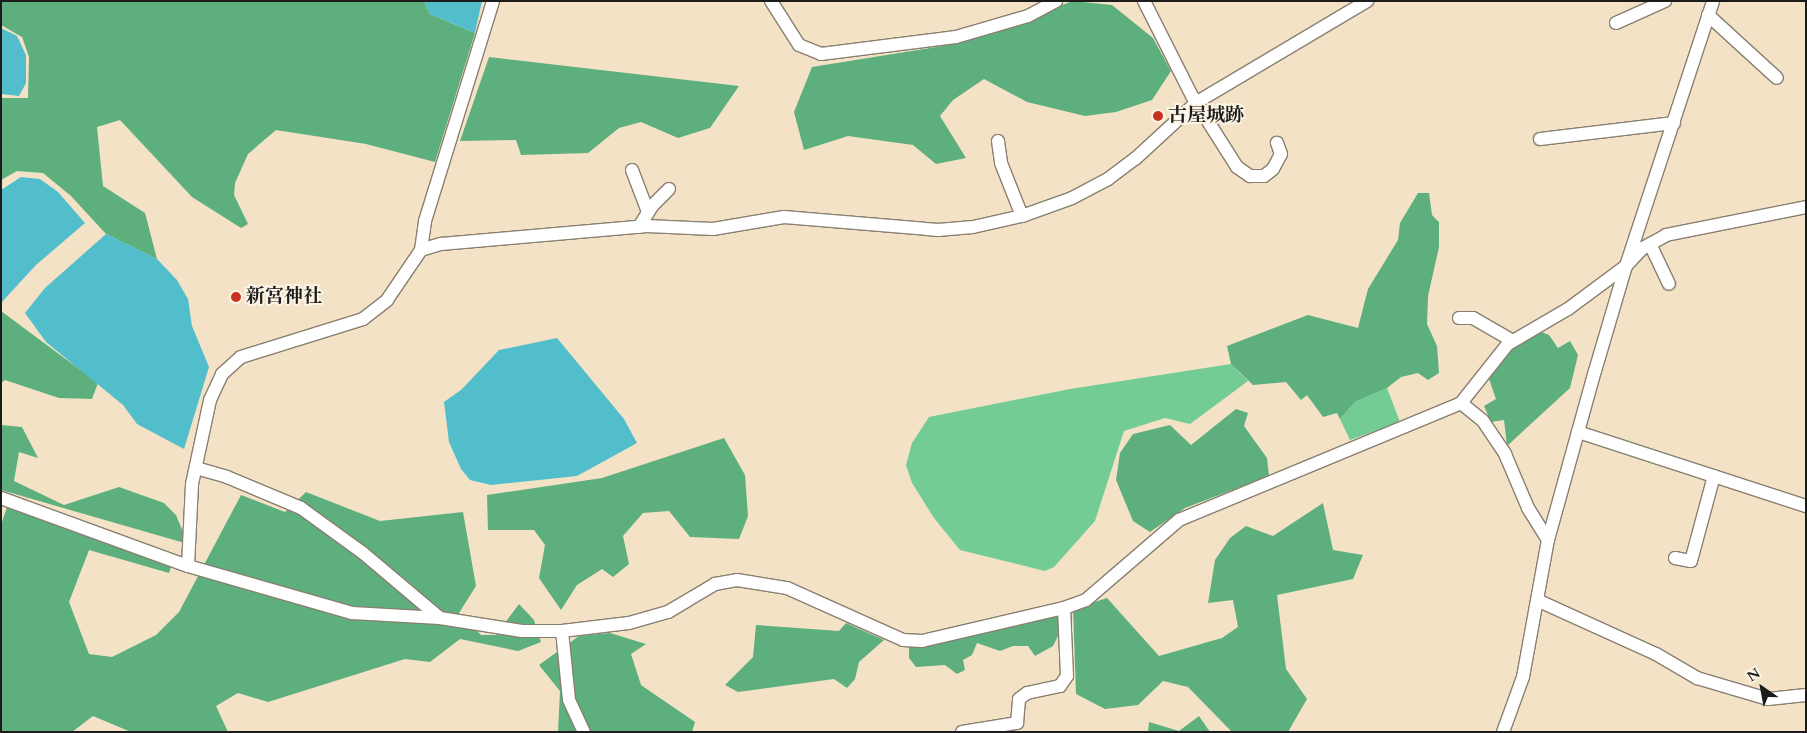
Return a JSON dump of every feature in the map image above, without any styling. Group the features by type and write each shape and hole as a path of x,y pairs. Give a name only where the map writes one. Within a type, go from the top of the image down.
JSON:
{"street":[{"path":"188,566 196,468 210,400 222,374 241,356 363,319 387,300 421,250 425,221 493,1"},
{"path":"771,1 799,45 821,54 956,38 1028,16 1056,1"},
{"path":"1144,1 1197,102 1237,167 1250,176 1264,176 1273,169 1281,154 1277,143"},
{"path":"421,250 441,244 639,227 713,229 784,217 938,230 973,227 1022,216 1072,198 1108,178 1135,159 1197,102 1367,1"},
{"path":"1616,23 1665,1"},
{"path":"1503,732 1523,677 1539,601 1548,540 1578,432 1626,266 1713,1"},
{"path":"1708,15 1777,78"},
{"path":"1540,139 1674,123"},
{"path":"998,141 1001,163 1022,216"},
{"path":"632,170 648,212"},
{"path":"639,227 648,212 669,189"},
{"path":"1,498 188,566 352,613 440,618 522,631 562,631 629,623 668,612 715,584 736,580 787,588 903,640 951,636 1064,608 1086,600 1107,584 1179,520 1461,403 1513,341 1568,309 1626,266 1650,244 1666,235 1806,207"},
{"path":"1650,244 1669,284"},
{"path":"1459,318 1473,318 1513,341"},
{"path":"1461,403 1483,421 1494,438 1548,540"},
{"path":"1578,432 1806,506"},
{"path":"196,468 228,477 301,508 363,553 440,618"},
{"path":"1674,558 1691,561 1714,476"},
{"path":"1539,601 1656,654 1697,678 1768,699 1806,695"},
{"path":"962,732 1018,723 1019,699 1027,693 1060,686 1067,676 1064,608"},
{"path":"562,631 569,700 584,732"}],"green space":[{"path":"1,1 424,1 430,14 475,33 435,162 366,144 276,130 248,154 235,183 234,195 248,224 241,228 192,197 120,120 97,127 103,186 145,213 157,259 106,234 71,196 43,173 17,171 1,180 1,98 28,98 29,57 22,37 1,25"},
{"path":"1073,1 1112,5 1153,38 1171,71 1152,100 1116,112 1085,116 1027,102 984,79 953,100 940,116 966,158 936,164 913,145 848,136 804,150 794,112 812,67 955,44"},
{"path":"489,57 739,86 710,128 678,138 641,122 619,128 588,153 521,155 516,140 460,141"},
{"path":"1418,193 1429,193 1432,215 1439,222 1439,247 1428,296 1427,324 1437,346 1439,373 1428,380 1418,373 1401,377 1387,388 1355,402 1340,419 1337,413 1323,417 1307,395 1301,400 1286,382 1253,385 1231,364 1227,346 1308,315 1358,328 1368,289 1398,240 1400,223"},
{"path":"1,311 98,383 92,399 59,398 5,380 1,383"},
{"path":"1536,330 1549,335 1558,348 1570,341 1578,355 1570,388 1507,446 1504,420 1491,422 1484,406 1496,399 1488,376 1509,346"},
{"path":"1231,364 1248,381 1190,424 1165,418 1124,431 1095,521 1054,567 1045,571 960,550 934,518 912,483 906,465 912,443 929,417 1070,389"},
{"path":"1387,388 1400,422 1350,440 1340,419 1355,402"},
{"path":"1236,409 1248,413 1244,426 1267,458 1269,476 1185,508 1150,532 1133,521 1116,480 1120,453 1133,434 1170,425 1191,445"},
{"path":"1,425 22,427 38,458 19,452 14,481 64,505 119,487 164,503 176,515 188,544 1,490"},
{"path":"724,438 745,475 748,516 739,539 690,537 669,511 643,513 623,536 629,564 613,577 602,569 577,585 561,610 539,578 545,545 534,530 488,530 487,495 602,478"},
{"path":"306,492 380,521 463,512 476,586 459,613 481,635 496,635 519,604 534,620 541,642 518,651 460,639 430,662 405,659 268,702 238,693 216,706 228,732 131,732 93,716 72,732 1,732 1,525 8,504 172,564 169,573 89,550 69,602 89,654 112,657 156,635 179,612 241,495 285,512"},
{"path":"1323,503 1333,550 1363,555 1353,579 1277,595 1286,669 1307,699 1288,732 1232,732 1188,687 1163,681 1138,705 1105,709 1076,694 1073,609 1107,598 1159,656 1222,638 1238,627 1233,600 1208,603 1215,560 1230,538 1246,526 1273,536"},
{"path":"1058,614 1058,636 1053,646 1035,656 1028,646 1013,646 1000,651 977,643 972,655 963,660 965,670 957,674 945,665 916,667 909,658 909,645"},
{"path":"846,623 884,640 859,662 855,679 847,688 834,679 738,692 725,685 753,657 756,625 839,631"},
{"path":"610,633 646,644 631,654 641,685 695,722 692,732 558,732 560,691 539,665 579,636"},
{"path":"1199,716 1210,732 1148,732 1149,722 1179,731"}],"water":[{"path":"424,1 482,1 475,33 430,14"},
{"path":"1,28 17,36 26,55 26,83 19,96 1,94"},
{"path":"21,177 40,179 58,192 85,223 36,265 1,303 1,190"},
{"path":"106,234 157,259 177,280 188,299 192,326 209,367 184,449 137,424 123,405 46,342 25,313 45,288"},
{"path":"557,338 624,419 637,443 577,476 491,485 470,480 461,469 449,442 444,402 461,390 499,350"}],"place":[{"name":"古屋城跡","path":"1158,116"},
{"name":"新宮神社","path":"236,297"}]}
